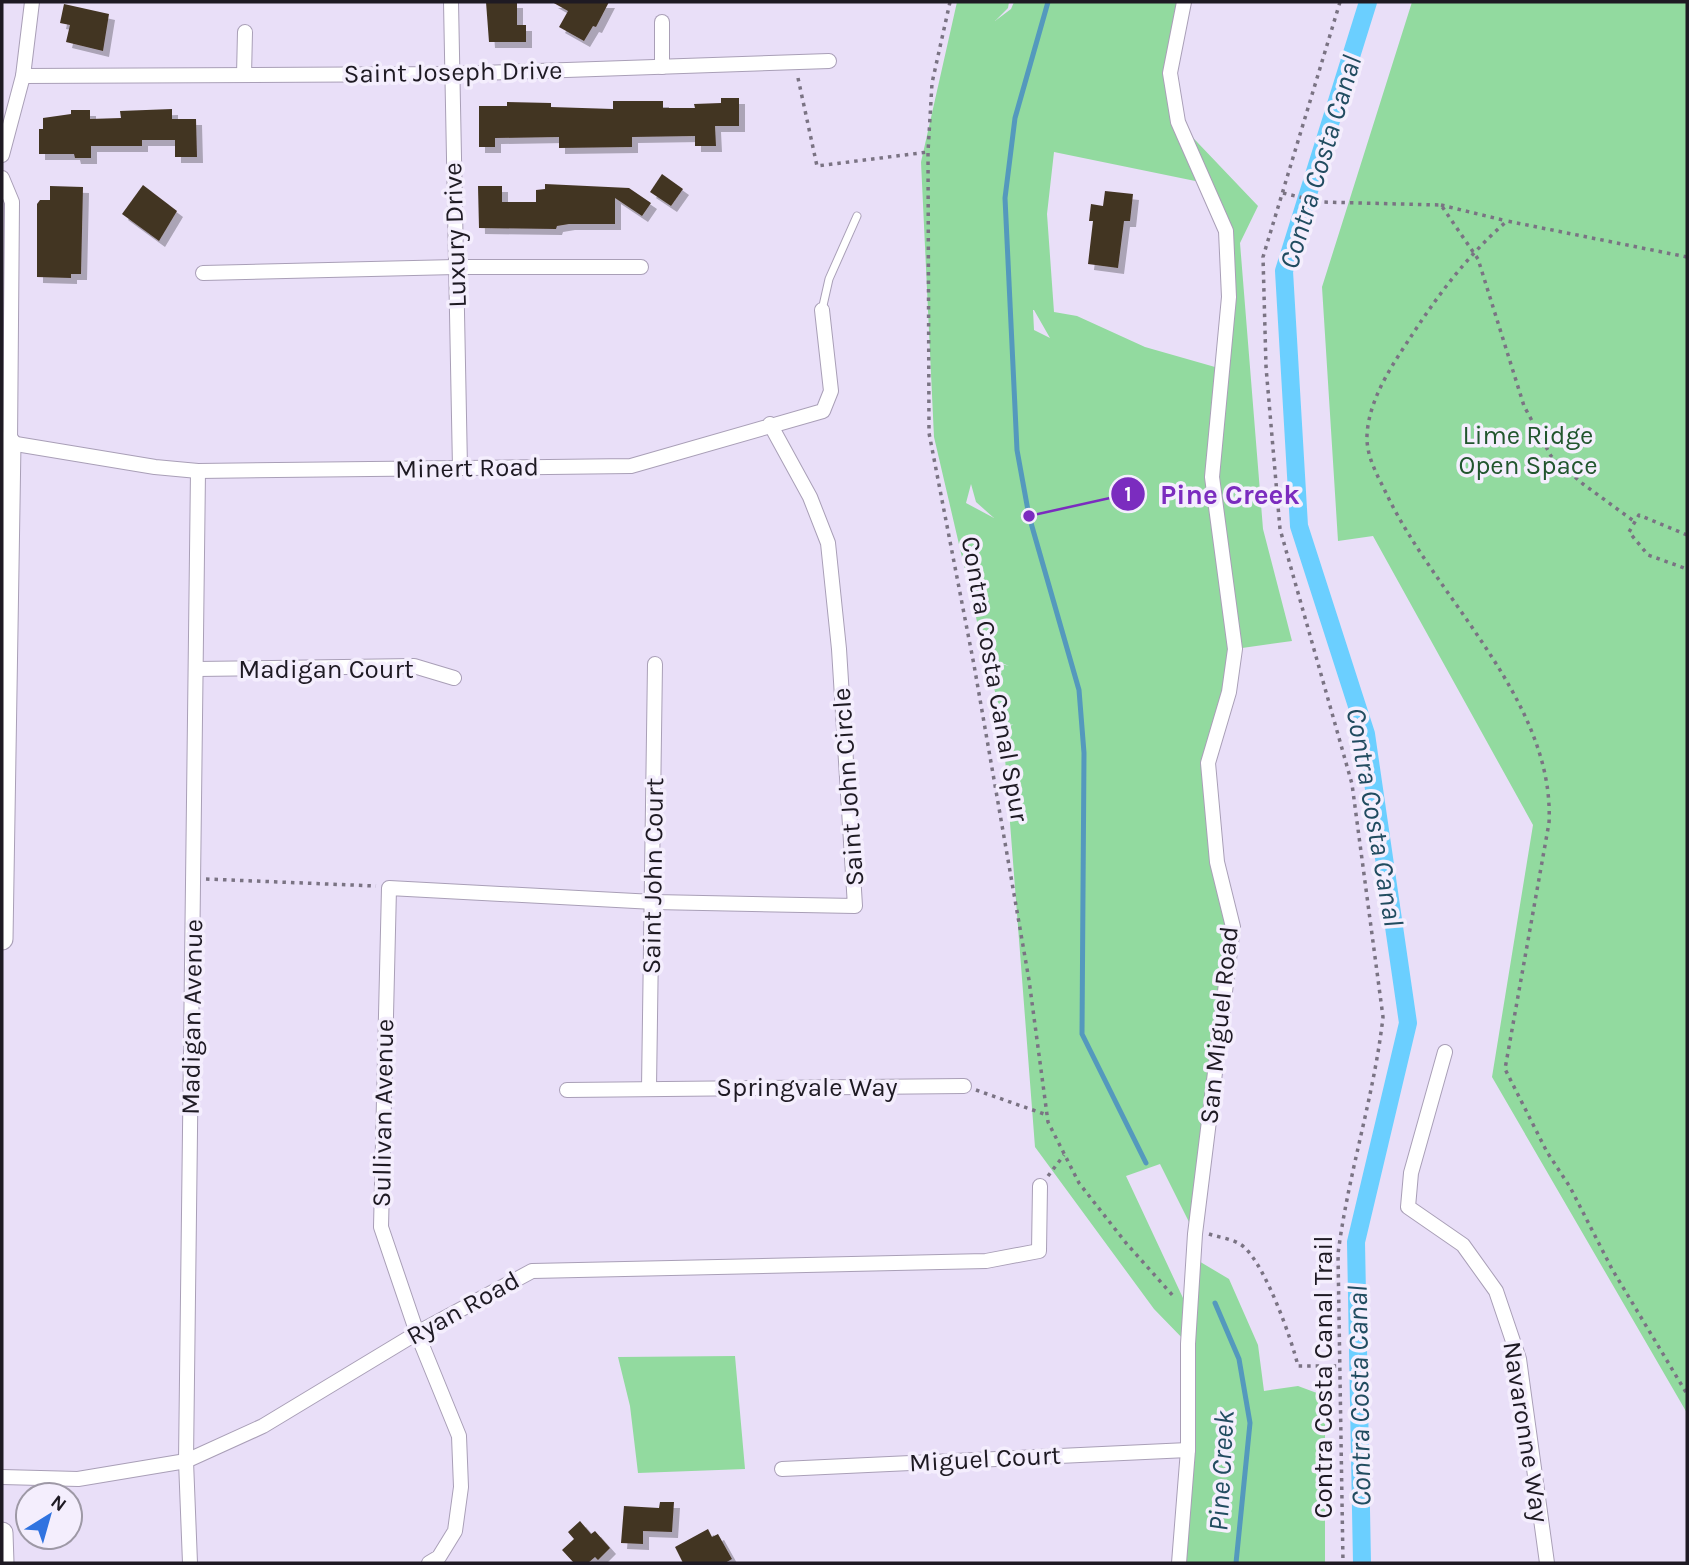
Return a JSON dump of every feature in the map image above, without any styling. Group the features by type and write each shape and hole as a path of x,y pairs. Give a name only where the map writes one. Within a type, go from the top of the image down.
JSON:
{"street":[{"path":"2,155 23,76 32,2"},
{"name":"Luxury Drive","path":"451,2 450,74 460,468"},
{"name":"San Miguel Road","path":"1179,1563 1188,1450 1195,1234 1227,993 1233,927 1217,862 1208,763 1229,692 1235,649 1212,477 1229,297 1226,231 1178,122 1170,73 1184,2"},
{"path":"662,22 662,67"},
{"path":"244,75 245,32"},
{"name":"Saint Joseph Drive","path":"23,76 450,74 830,61"},
{"path":"2,178 12,202 6,443 2,939"},
{"path":"203,273 456,267 641,267"},
{"name":"Minert Road","path":"6,443 198,471 631,466 769,424 823,411 831,391 822,310"},
{"name":"Saint John Circle","path":"389,888 654,902 855,906 839,649 828,543 810,497 769,424"},
{"name":"Madigan Avenue","path":"190,1563 186,1461 198,471"},
{"name":"Saint John Court","path":"649,1088 654,902 654,664"},
{"name":"Madigan Court","path":"197,669 414,666 454,678"},
{"name":"Sullivan Avenue","path":"389,888 381,1227 417,1333 459,1436 461,1487 455,1531 439,1558 429,1563"},
{"name":"Navaronne Way","path":"1445,1052 1411,1173 1408,1207 1463,1245 1496,1291 1519,1359 1547,1563"},
{"name":"Springvale Way","path":"566,1090 964,1086"},
{"name":"Ryan Road","path":"2,1477 78,1479 186,1461 263,1426 417,1333 532,1271 986,1261 1039,1251 1040,1186"},
{"name":"Miguel Court","path":"782,1469 1188,1450"},
{"path":"2,1533 3,1563"}],"lane":[{"path":"822,310 829,279 857,216"}],"path":[{"name":"Contra Costa Canal Spur","path":"950,2 932,83 928,152 929,433 1029,980 1047,1115 1079,1183 1118,1233 1191,1315"},
{"name":"Contra Costa Canal Trail","path":"1340,2 1263,257 1262,270 1276,503 1283,539 1352,784 1383,1017 1380,1045 1344,1207 1338,1254 1343,1563"},
{"path":"794,62 817,166 928,152"},
{"path":"1283,193 1320,202 1441,205 1687,257"},
{"path":"1441,205 1478,259 1524,406 1551,456 1583,484 1635,522"},
{"path":"1507,220 1472,251 1385,376 1369,420 1368,452 1397,516 1432,572 1507,678 1524,713 1548,787 1549,823 1506,1069 1546,1152 1570,1187 1612,1269 1687,1394"},
{"path":"1687,535 1639,515 1629,532 1648,555 1687,569"},
{"path":"194,878 366,884 389,888"},
{"path":"964,1086 1047,1115"},
{"path":"1040,1186 1065,1154"},
{"path":"1195,1234 1236,1242 1255,1259 1293,1347 1297,1366 1340,1366"}],"green space":[{"path":"957,2 1009,2 1008,8 995,21 1011,9 1014,2 1184,2 1170,73 1178,122 1258,206 1240,243 1263,529 1292,641 1235,649 1209,772 1233,927 1195,1234 1160,1164 1126,1176 1190,1313 1192,1257 1229,1279 1258,1345 1264,1391 1298,1386 1325,1396 1325,1563 1179,1563 1188,1344 1154,1309 1035,1147 1003,732 1013,724 1005,727 986,660 1009,666 985,656 934,437 921,162","holes":["1054,152 1205,183 1226,231 1222,369 1145,347 1077,316 1054,312 1047,214","1033,310 1050,338 1034,330","971,484 976,502 994,518 966,503"]},
{"name":"Lime Ridge Open Space","path":"1412,2 1687,2 1687,1413 1492,1077 1533,825 1373,536 1338,541 1322,287"},
{"path":"735,1356 745,1469 638,1473 630,1406 618,1357"}],"building":[{"path":"486,2 517,2 517,25 526,25 526,42 489,42"},
{"path":"552,2 609,2 596,27 593,26 584,41 559,27 568,11"},
{"path":"64,4 109,14 103,51 66,42 70,25 60,23"},
{"path":"721,98 739,98 739,126 715,126 716,146 695,146 695,136 632,137 632,147 559,148 559,137 495,138 495,147 479,147 479,106 507,106 507,102 613,109 613,101 663,101 663,108 695,108 694,104 721,103"},
{"path":"172,109 172,119 196,119 197,157 175,157 175,140 142,140 142,146 91,146 91,158 75,158 74,154 39,154 39,129 43,129 43,118 71,114 71,110 90,110 90,119 121,118 120,111"},
{"path":"662,174 683,189 671,206 650,192"},
{"path":"545,184 629,188 651,203 642,216 615,198 615,224 569,224 557,226 556,229 479,228 478,186 502,186 502,202 536,202 536,190 545,189"},
{"path":"143,185 177,211 159,241 122,214"},
{"path":"50,186 83,187 81,274 71,274 71,278 37,277 37,204 40,200 50,200"},
{"path":"1105,191 1133,194 1130,221 1124,221 1118,268 1088,264 1093,221 1089,221 1091,204 1103,206"},
{"path":"660,1502 674,1502 672,1532 643,1531 643,1544 621,1543 624,1506 659,1508"},
{"path":"580,1521 591,1534 595,1531 610,1548 598,1560 595,1557 588,1563 574,1563 562,1550 574,1539 568,1532"},
{"path":"708,1529 712,1537 718,1534 732,1559 725,1563 683,1563 675,1547"}],"waterway":[{"name":"Pine Creek","path":"1048,2 1015,118 1005,198 1017,450 1029,516 1079,690 1084,753 1082,1034 1146,1163"},
{"name":"Contra Costa Canal","path":"1362,1563 1356,1242 1408,1023 1366,734 1299,526 1284,271 1368,2"},
{"name":"Pine Creek","path":"1215,1303 1239,1359 1250,1423 1236,1563"}],"place":[{"name":"Pine Creek","path":"1029,516"}]}
